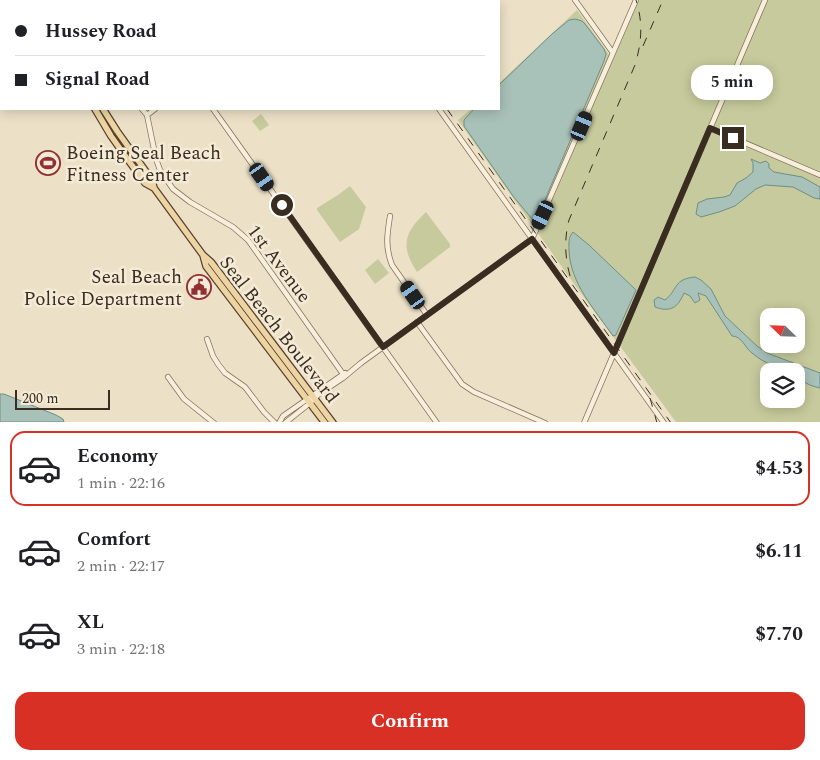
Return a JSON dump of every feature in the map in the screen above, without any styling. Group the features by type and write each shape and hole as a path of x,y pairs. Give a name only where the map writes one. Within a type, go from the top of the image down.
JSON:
{"main road":[{"name":"Seal Beach Boulevard","path":"96,110 111,136 145,183 154,188"},
{"name":"Seal Beach Boulevard","path":"104,110 152,180 154,188 203,255 211,262 311,399 325,422"},
{"name":"Seal Beach Boulevard","path":"311,399 333,422"}],"street":[{"path":"575,0 613,53"},
{"path":"207,339 213,356 225,373 245,387 264,412 277,422 283,416 338,382 359,364 532,239 636,0"},
{"path":"584,422 765,0"},
{"name":"1st Avenue","path":"143,110 147,115 156,160 166,179 174,189 190,202 243,234 343,374"},
{"path":"147,115 154,110"},
{"path":"214,110 437,422"},
{"path":"440,110 664,422"},
{"path":"710,128 820,175"},
{"path":"390,216 387,239 388,256 392,265 427,315"},
{"path":"417,322 462,384 474,392 545,422"},
{"path":"285,422 311,399 359,364"},
{"path":"168,376 184,399 214,422"}],"green space":[{"path":"639,0 820,0 820,422 676,422 569,277 458,120 470,110 500,110 500,82 577,10 613,60"},
{"path":"261,114 269,125 260,131 252,121"},
{"path":"350,186 366,207 359,229 340,242 317,208"},
{"path":"426,212 450,244 450,247 417,272 408,255 407,240 413,227"},
{"path":"378,259 389,273 375,284 365,270"}],"water":[{"path":"569,20 582,21 606,54 539,214 532,219 513,196 464,126 464,120 473,110 500,110 500,84"},
{"path":"751,159 760,163 766,161 769,164 769,168 774,172 802,177 820,187 820,199 814,198 793,187 765,185 756,189 735,206 701,217 696,214 698,203 707,199 730,195 737,183 753,172"},
{"path":"573,232 636,290 616,335 613,336 591,306 574,274 569,250 570,238"},
{"path":"695,277 711,289 725,316 760,348 760,353 767,353 794,363 768,363 752,353 741,340 732,336 706,296 698,293 700,300 695,303 690,296 684,293 673,308 661,309 655,307 654,300 658,297 665,300 679,283 688,278"},
{"path":"805,367 820,373 820,388 805,382"},
{"path":"0,394 56,415 63,419 64,422 0,422"}],"railway":[{"path":"570,276 566,248 569,220 637,57 641,24 636,0"},
{"path":"643,46 663,0"},
{"path":"448,110 670,422"},
{"path":"650,398 657,422"}],"place":[{"name":"Boeing Seal Beach Fitness Center","path":"48,163"},
{"name":"Seal Beach Police Department","path":"199,287"}],"route":[{"path":"282,205 383,347 532,239 614,353 710,128 733,138"}]}
